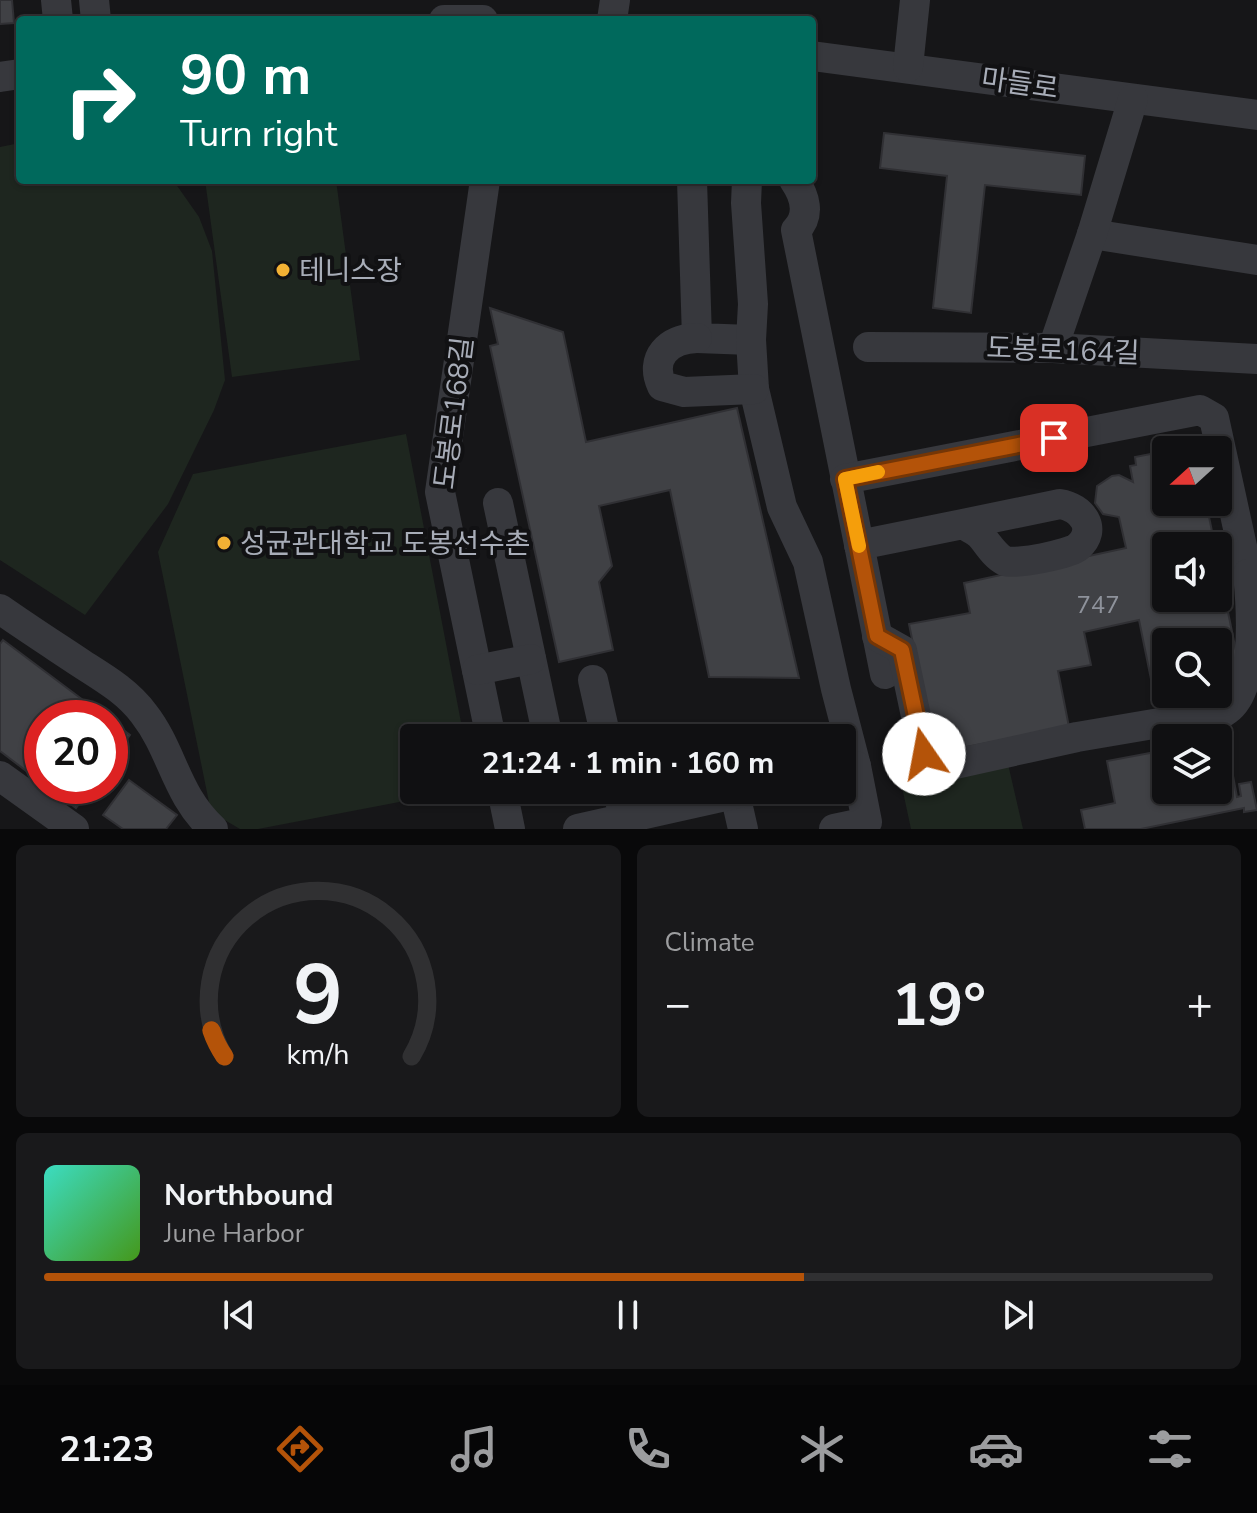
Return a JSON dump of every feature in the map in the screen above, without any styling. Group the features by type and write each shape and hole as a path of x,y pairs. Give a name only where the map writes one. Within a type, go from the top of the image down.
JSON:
{"street":[{"path":"908,67 915,0"},
{"name":"마들로","path":"816,56 1257,115"},
{"path":"1053,348 1133,99"},
{"name":"도봉로168길","path":"484,184 440,492 488,724"},
{"path":"692,184 697,338"},
{"path":"752,184 746,203 753,304 751,340 754,389 782,507 808,562 823,692 834,724"},
{"path":"749,224 758,233 773,238 796,230 802,224 805,204 796,184"},
{"path":"796,230 885,674"},
{"path":"1092,234 1257,260"},
{"path":"751,340 689,338 667,348 658,359 656,373 662,386 684,392 754,389"},
{"name":"도봉로164길","path":"868,347 1053,348 1257,359"},
{"path":"845,479 1200,410 1214,418 1252,574 1253,678 1244,699 1236,707 1224,712 1077,737 946,766 931,763 924,754 902,650 877,636"},
{"path":"498,503 545,724"},
{"path":"859,545 963,524"},
{"path":"0,609 116,686 136,704 155,731 194,809 213,829"},
{"path":"477,670 531,659"},
{"path":"593,680 603,724"},
{"path":"0,776 74,829"},
{"path":"834,829 867,822 856,788"},
{"path":"505,804 510,829"},
{"path":"578,829 623,813 674,804"},
{"path":"743,804 743,829"}],"shaded area":[{"path":"16,144 16,184 176,184 199,217 212,251 225,380 214,410 168,504 85,615 0,560 0,147"},
{"name":"테니스장","path":"206,184 337,184 360,360 232,377"},
{"path":"406,434 461,724 400,724 400,802 258,829 240,829 211,812 158,552 193,474"},
{"path":"1008,764 1023,829 911,829 902,787"}],"building":[{"path":"0,0 12,0 14,23 0,24"},
{"path":"884,133 1085,156 1081,195 985,185 971,313 933,308 947,176 880,168"},
{"path":"490,308 563,332 586,442 737,408 799,678 709,677 670,490 599,506 612,566 599,582 613,650 559,662 490,346 498,344"},
{"path":"1152,454 1152,516 1209,516 1212,532 1152,532 1152,612 1228,612 1231,628 1152,628 1151,679 1139,620 1084,632 1091,665 1058,671 1069,727 935,753 909,624 970,613 964,583 1126,548 1119,517 1103,514 1095,503 1097,486 1112,476 1119,475 1133,482 1130,466 1136,465 1135,457"},
{"path":"1232,632 1238,661 1232,662"},
{"path":"3,640 83,700 24,700 24,769 0,751 0,644"},
{"path":"1152,753 1152,804 1232,804 1232,771 1237,797 1241,796 1239,784 1251,782 1257,810 1244,812 1244,808 1141,829 1085,829 1081,810 1115,803 1107,761"},
{"path":"128,781 177,815 166,829 123,829 103,815 111,804 128,804"}],"slow traffic":[{"path":"859,546 845,479 878,472"}],"place":[{"name":"테니스장","path":"283,270"},
{"name":"성균관대학교 도봉선수촌","path":"224,543"}],"route":[{"path":"924,754 902,650 877,636 845,479 1054,438"}]}
